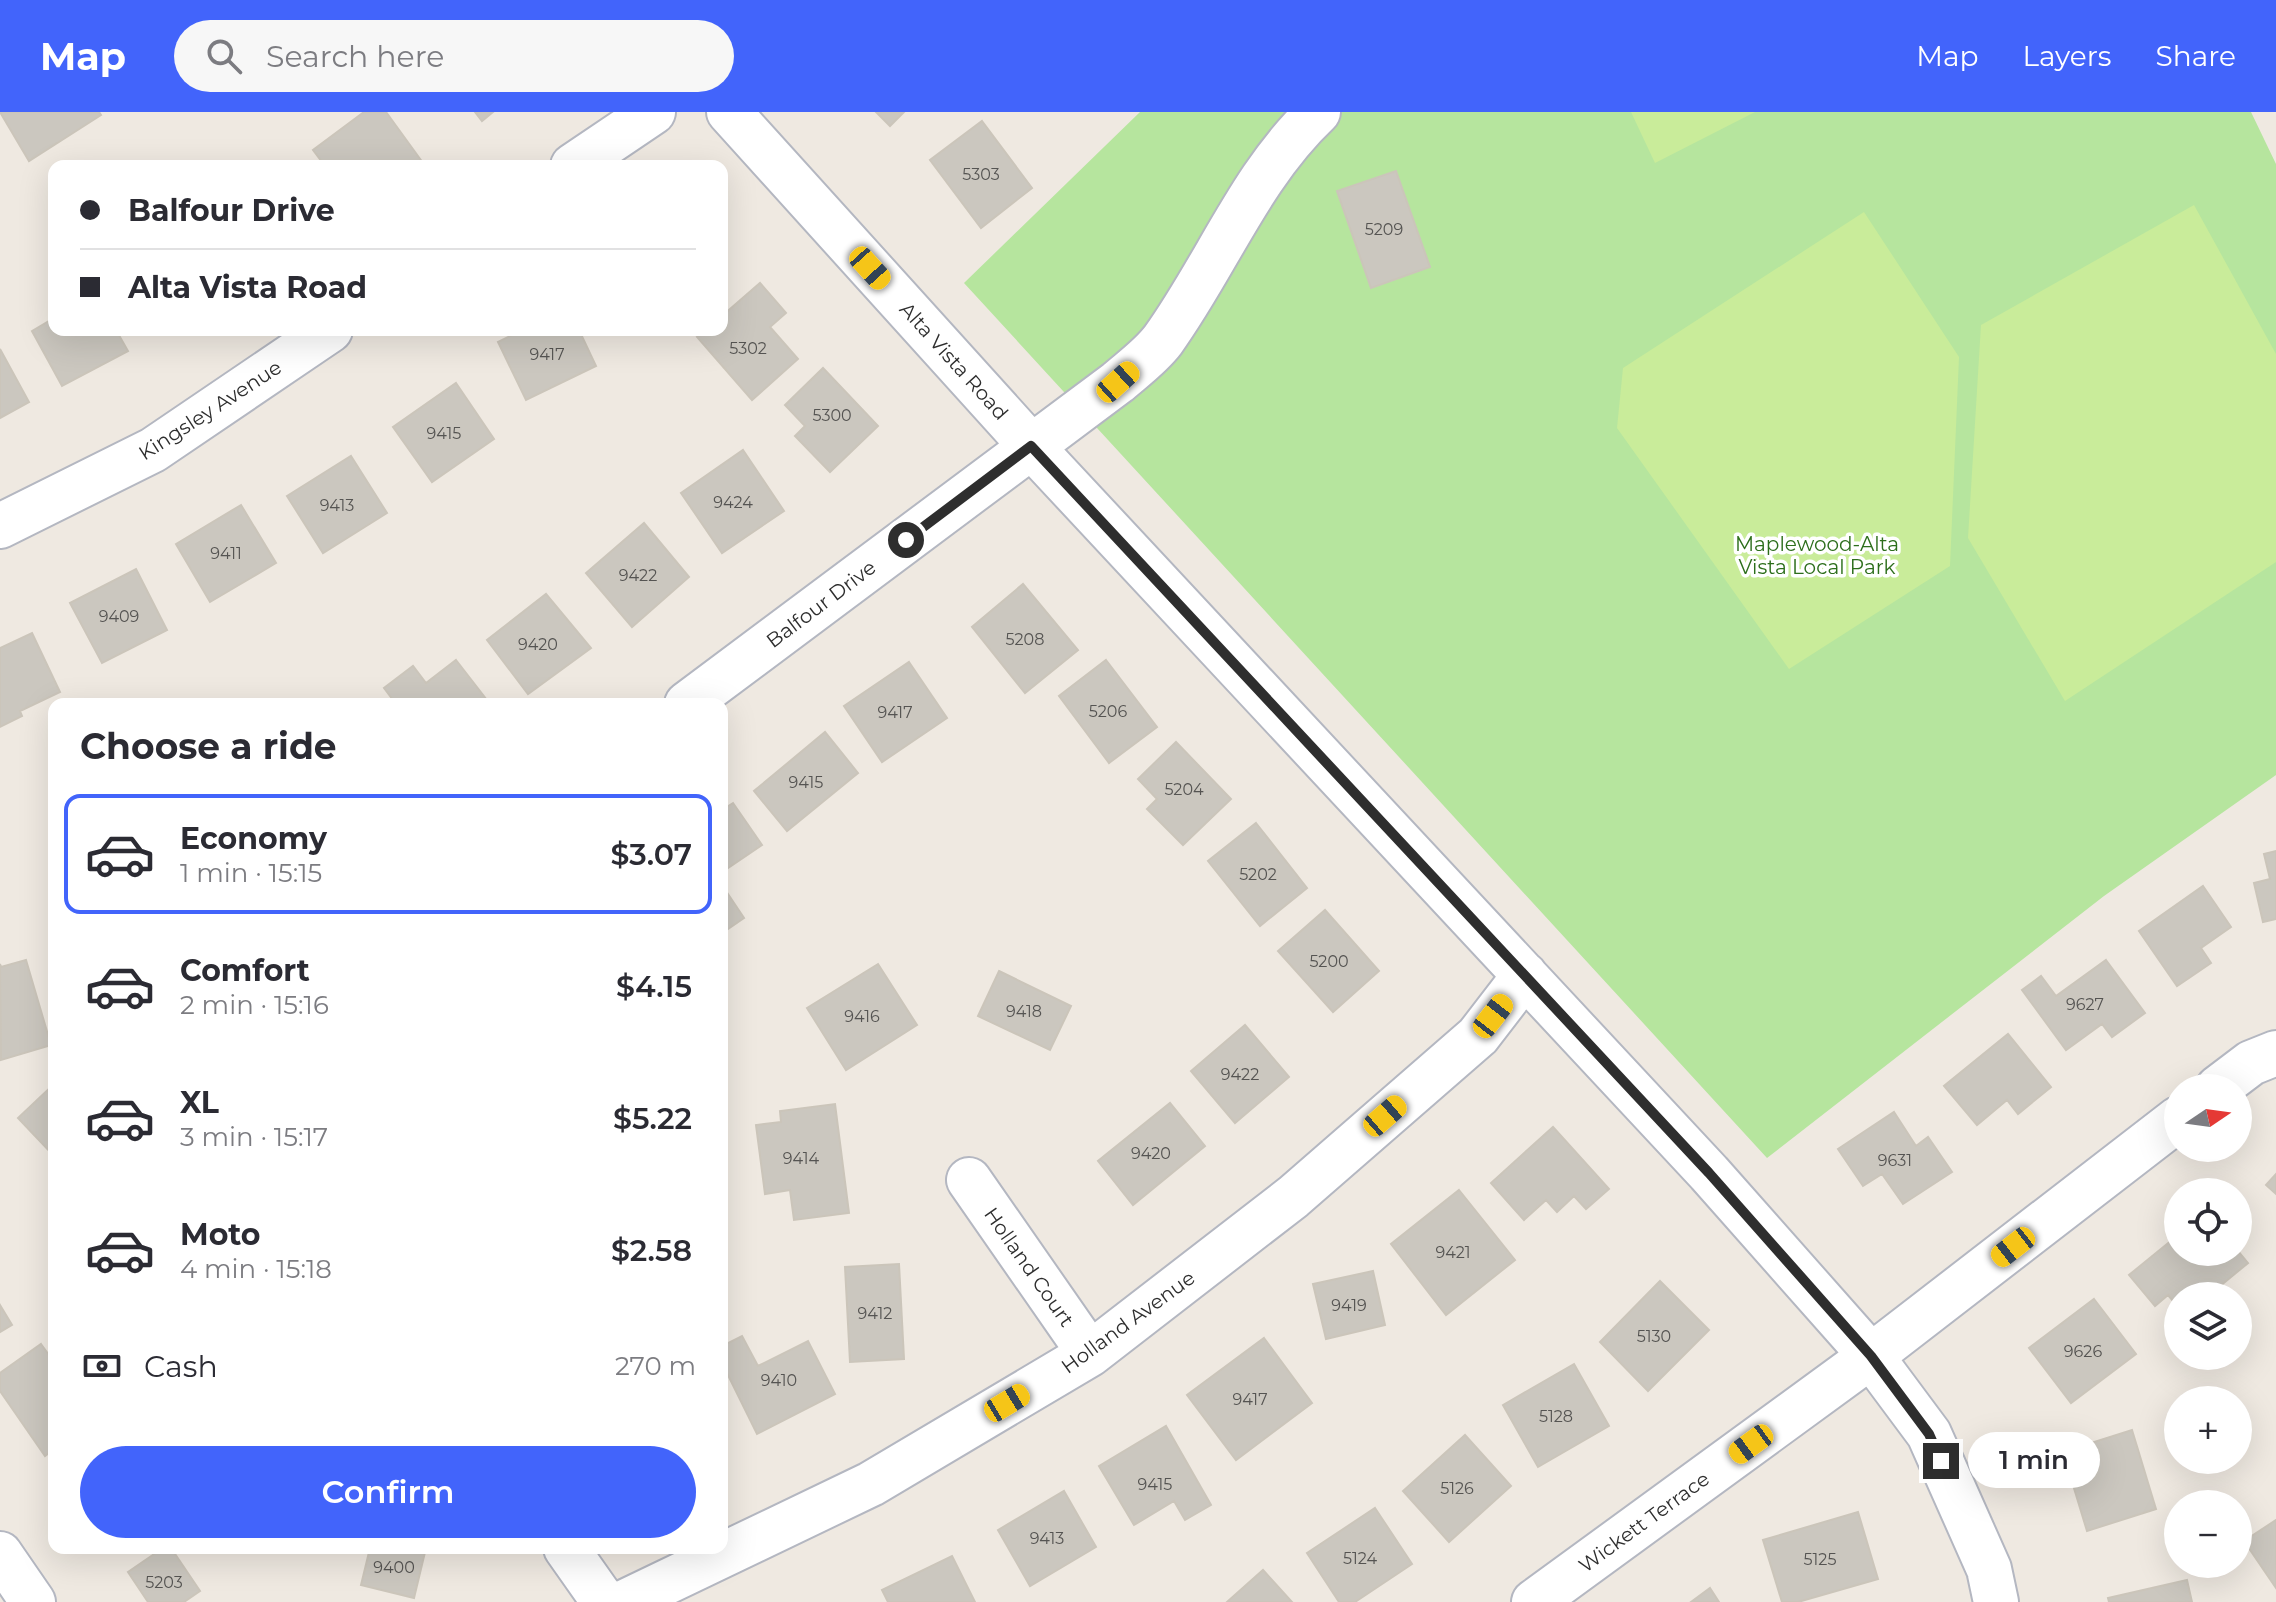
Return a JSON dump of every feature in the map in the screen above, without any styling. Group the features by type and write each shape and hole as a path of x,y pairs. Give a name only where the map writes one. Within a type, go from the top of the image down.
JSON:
{"street":[{"path":"582,160 653,112"},
{"name":"Alta Vista Road","path":"729,112 1031,446 1709,1173 1871,1356 1929,1434 1989,1569 1996,1602"},
{"name":"Balfour Drive","path":"695,698 1118,382 1161,342 1272,164 1288,141 1318,112"},
{"name":"Kingsley Avenue","path":"0,526 153,450 321,336"},
{"name":"Holland Avenue","path":"728,1553 871,1484 1090,1354 1293,1197 1478,1036 1525,975"},
{"path":"2236,1074 2251,1063 2276,1053"},
{"name":"Wickett Terrace","path":"1534,1602 1871,1356 2164,1130"},
{"name":"Holland Court","path":"969,1180 1090,1354"},
{"path":"0,1554 33,1602"},
{"path":"570,1554 604,1602"},
{"name":"Holland Avenue","path":"625,1602 725,1554"}],"green space":[{"name":"Maplewood-Alta Vista Local Park","path":"1140,112 2251,112 2276,164 2276,775 2104,896 1767,1158 964,283"},
{"path":"1631,112 1755,112 1655,163"},
{"path":"2194,205 2276,354 2276,562 2065,701 1968,538 1981,325"},
{"path":"1864,212 1959,357 1950,566 1789,669 1617,428 1623,368"}],"building":[{"path":"0,112 99,112 101,115 29,161"},
{"path":"364,112 386,112 421,160 320,160 313,150"},
{"path":"475,112 493,112 482,121"},
{"path":"876,112 904,112 890,126"},
{"path":"982,121 1032,188 981,228 930,160"},
{"path":"1396,171 1430,267 1371,288 1337,191"},
{"path":"760,283 786,313 770,327 798,359 752,400 697,337 728,336 728,311"},
{"path":"48,322 48,336 119,336 128,351 62,386 32,331"},
{"path":"510,336 582,336 596,366 526,400 498,342"},
{"path":"0,349 29,402 0,418"},
{"path":"823,368 878,426 830,472 795,436 805,426 785,405"},
{"path":"456,383 494,439 432,482 393,427"},
{"path":"743,450 784,511 722,553 681,493"},
{"path":"351,456 387,513 323,553 287,496"},
{"path":"241,505 276,563 210,602 176,544"},
{"path":"644,523 689,577 632,627 586,573"},
{"path":"136,569 167,630 102,663 70,603"},
{"path":"1023,584 1078,650 1025,693 972,627"},
{"path":"546,594 591,648 528,694 487,640"},
{"path":"32,633 60,692 20,711 22,716 0,727 0,648"},
{"path":"456,660 485,698 392,698 384,688 413,666 426,683"},
{"path":"1106,660 1157,727 1109,763 1059,696"},
{"path":"909,662 947,718 882,762 844,706"},
{"path":"825,732 858,773 787,831 754,791"},
{"path":"1176,742 1231,799 1183,845 1147,809 1157,799 1138,779"},
{"path":"733,803 762,845 728,868 728,806"},
{"path":"1256,823 1307,888 1260,926 1208,861"},
{"path":"2276,851 2276,919 2263,922 2254,883 2270,879 2264,854"},
{"path":"2203,886 2231,927 2201,948 2211,963 2177,986 2139,931"},
{"path":"728,894 744,918 728,929"},
{"path":"1325,910 1379,971 1333,1012 1278,951"},
{"path":"26,960 48,1035 48,1046 1,1060 0,964 1,967"},
{"path":"2106,960 2145,1013 2112,1037 2102,1024 2066,1050 2022,990 2041,976 2056,996"},
{"path":"878,964 917,1025 846,1070 807,1008"},
{"path":"999,971 1071,1006 1050,1050 978,1016"},
{"path":"1245,1025 1289,1077 1235,1123 1191,1071"},
{"path":"2008,1034 2051,1087 2018,1114 2007,1100 1977,1125 1944,1086"},
{"path":"48,1090 48,1150 18,1118"},
{"path":"1170,1103 1205,1146 1133,1205 1098,1161"},
{"path":"835,1104 849,1213 794,1220 790,1190 765,1194 756,1125 781,1122 780,1111"},
{"path":"1894,1112 1916,1146 1928,1137 1952,1172 1903,1204 1882,1174 1863,1186 1838,1149"},
{"path":"1553,1127 1609,1189 1586,1209 1574,1196 1557,1212 1546,1200 1524,1220 1491,1183"},
{"path":"2276,1174 2276,1194 2266,1185"},
{"path":"1459,1190 1515,1260 1446,1315 1391,1244"},
{"path":"2164,1246 2164,1266 2244,1266 2225,1282 2164,1282 2164,1298 2155,1306 2129,1275"},
{"path":"899,1264 904,1359 850,1362 845,1267"},
{"path":"1373,1271 1385,1325 1326,1339 1313,1284"},
{"path":"1660,1281 1709,1330 1648,1391 1600,1342"},
{"path":"2094,1299 2136,1354 2071,1403 2029,1348"},
{"path":"0,1305 12,1325 0,1332"},
{"path":"742,1336 758,1366 808,1341 835,1394 757,1434 728,1375 728,1343"},
{"path":"1264,1338 1312,1403 1236,1460 1187,1395"},
{"path":"41,1344 48,1354 48,1454 45,1456 0,1391 0,1373"},
{"path":"1574,1364 1609,1426 1538,1467 1503,1405"},
{"path":"1166,1426 1211,1505 1185,1520 1174,1501 1134,1525 1099,1466"},
{"path":"2132,1430 2156,1509 2087,1531 2063,1452"},
{"path":"1465,1435 1511,1486 1449,1542 1403,1491"},
{"path":"1064,1491 1096,1547 1030,1586 998,1530"},
{"path":"1375,1508 1412,1564 1355,1602 1339,1602 1307,1553"},
{"path":"1858,1512 1878,1579 1798,1602 1782,1602 1763,1540"},
{"path":"2276,1520 2276,1588 2252,1553 2252,1536"},
{"path":"154,1554 175,1554 200,1591 184,1602 148,1602 128,1572"},
{"path":"369,1554 425,1554 414,1598 361,1585"},
{"path":"952,1556 975,1602 888,1602 882,1590"},
{"path":"1263,1570 1292,1602 1227,1602"},
{"path":"2187,1580 2192,1602 2109,1602 2108,1598"},
{"path":"1710,1588 1719,1602 1691,1602"}],"route":[{"path":"906,540 1031,446 1709,1173 1871,1356 1929,1434 1941,1461"}]}
